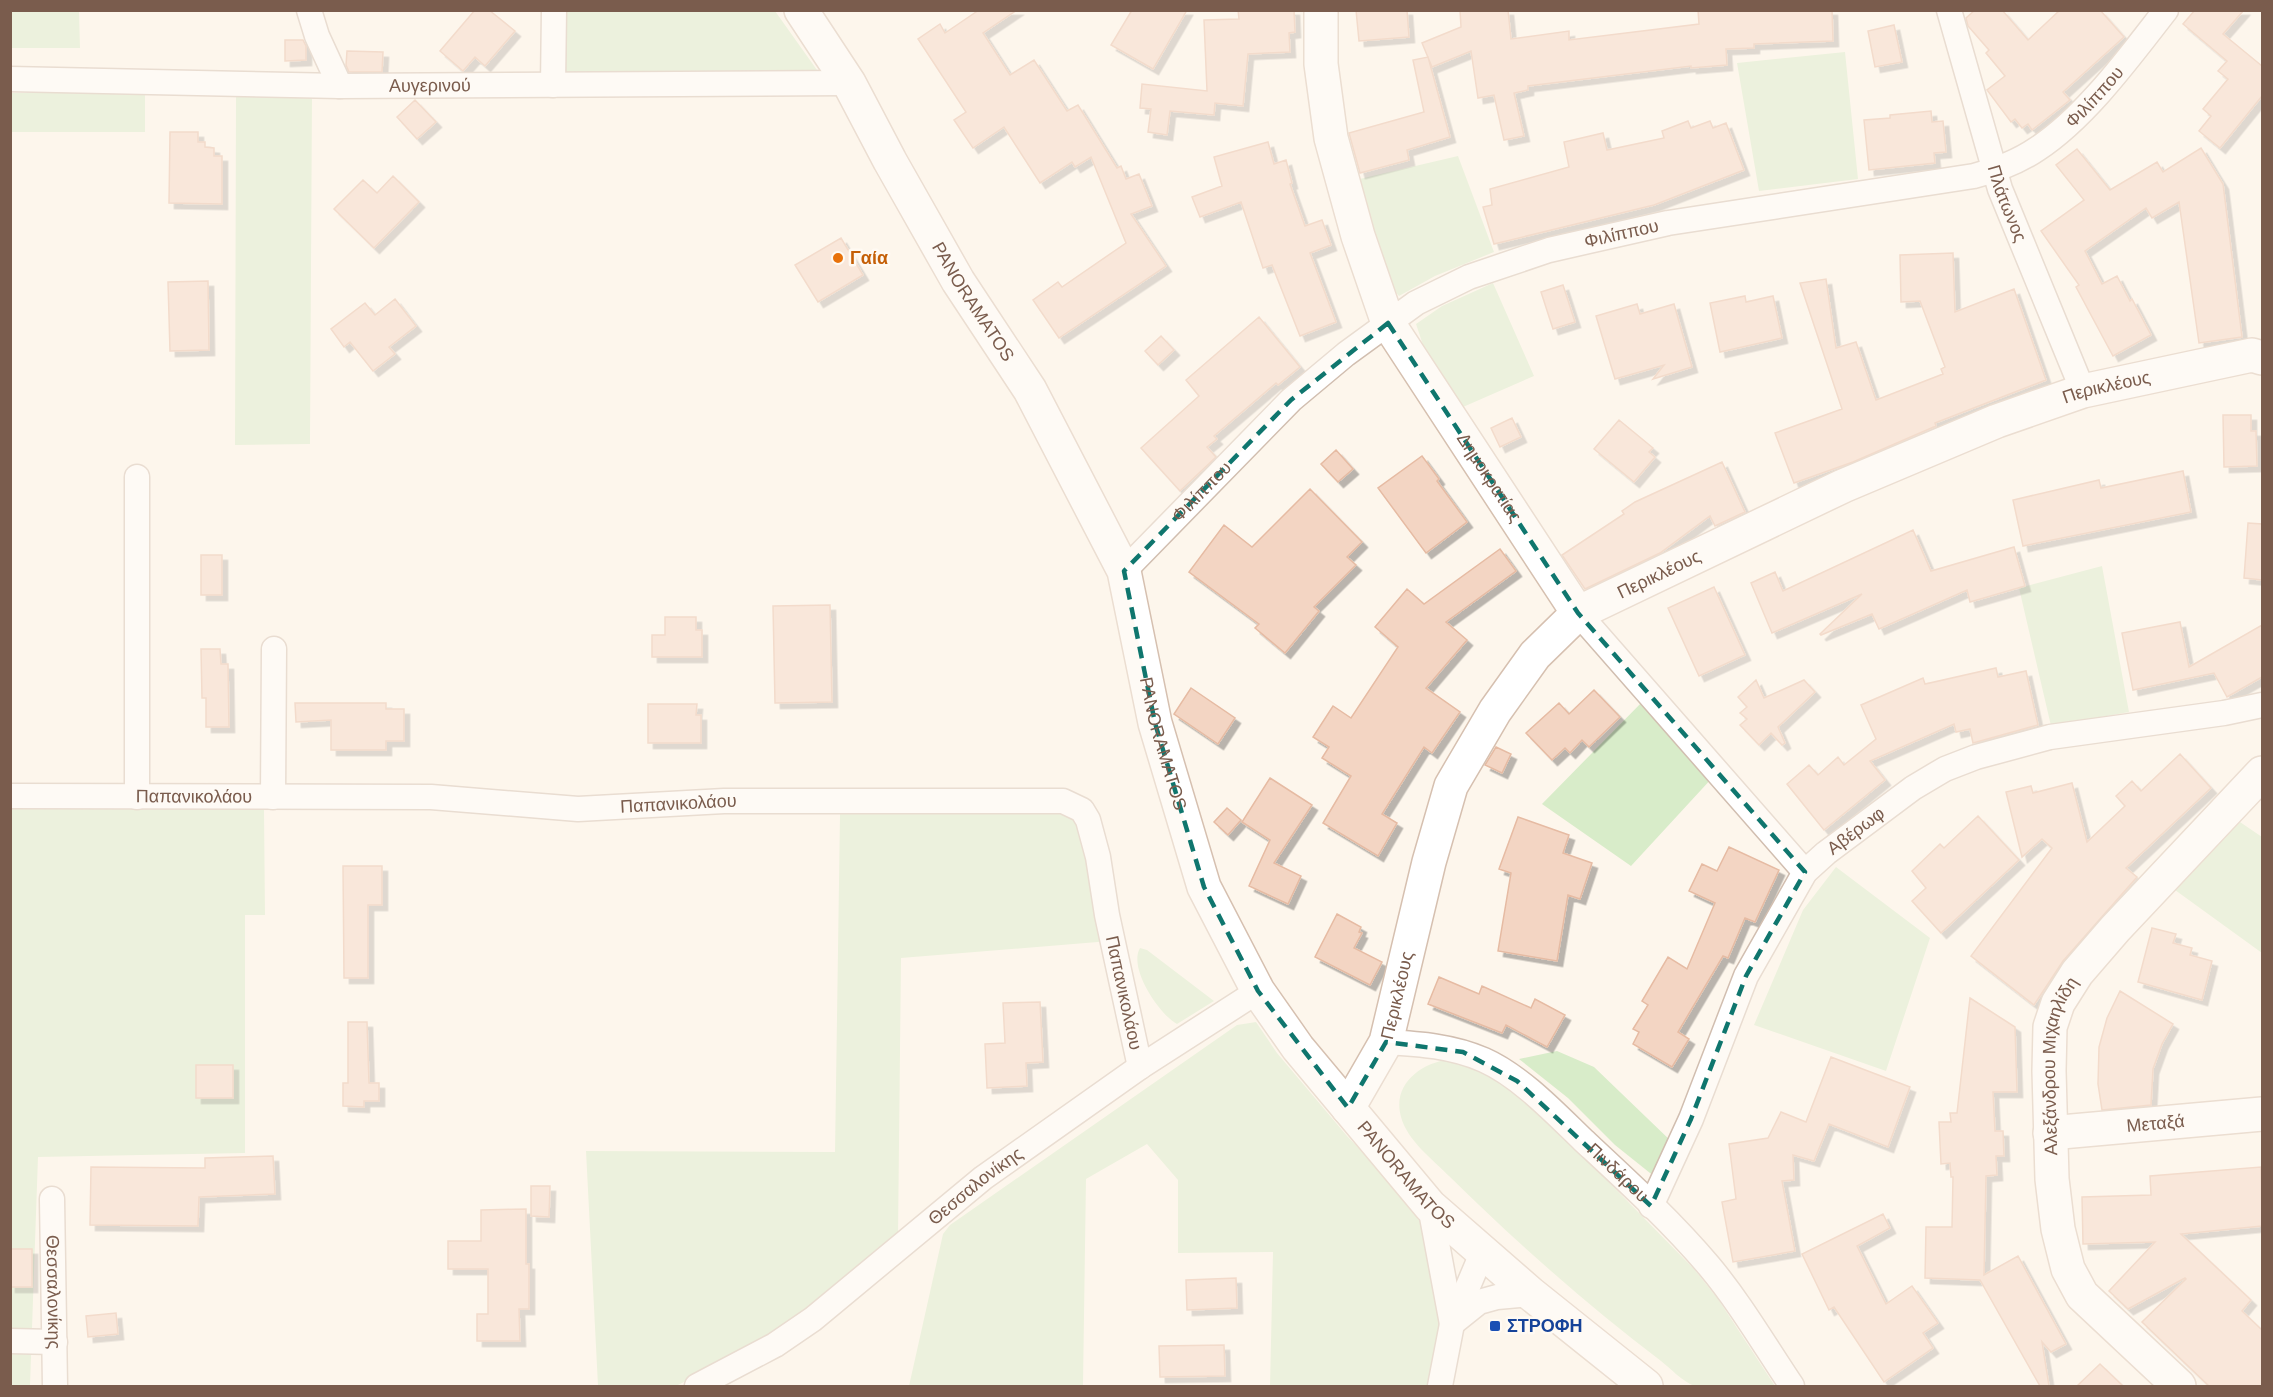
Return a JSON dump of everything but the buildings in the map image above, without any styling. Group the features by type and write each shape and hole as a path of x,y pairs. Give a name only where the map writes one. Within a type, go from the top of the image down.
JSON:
{"street":[{"path":"309,10 317,36 340,86"},
{"path":"553,85 554,10"},
{"name":"PANORAMATOS","path":"801,10 849,83 890,162 958,281 1030,390 1124,571 1155,723 1204,887 1258,991 1298,1048 1430,1206 1531,1294 1646,1386"},
{"name":"Δημοκρατίας","path":"1321,10 1321,64 1330,138 1358,236 1388,323 1578,613 1805,872"},
{"name":"Πλάτωνος","path":"1949,10 1993,171 2084,391"},
{"name":"Φιλίππου","path":"1124,571 1291,400 1346,354 1416,303 1469,277 1549,250 1668,223 1974,176 2011,164 2038,148 2088,104 2166,10"},
{"name":"Αυγερινού","path":"10,79 340,86 849,83"},
{"name":"Περικλέους","path":"1348,1108 1386,1042 1429,862 1451,786 1495,711 1535,655 1578,613 1844,486 1996,421 2084,391 2252,355 2262,358"},
{"path":"137,477 137,797"},
{"path":"273,797 274,650"},
{"name":"Αβέρωφ","path":"1651,1206 1691,1119 1746,976 1805,872 1826,854 1913,788 1945,769 1976,757 2050,737 2223,713 2262,705"},
{"name":"Aλεξάνδρου Mιχαηλίδη","path":"2180,1386 2090,1303 2072,1280 2063,1251 2056,1212 2050,1133 2050,1034 2052,1022 2063,994 2077,972 2262,773"},
{"name":"Παπανικολάου","path":"10,796 440,797 578,809 723,801 1051,801 1071,803 1082,810 1088,820 1140,1067"},
{"name":"Θεσσαλονίκης","path":"697,1386 775,1345 813,1319 983,1178 1140,1067 1258,991"},
{"name":"Πινδάρου","path":"1386,1042 1447,1048 1474,1056 1499,1069 1562,1119 1673,1227 1710,1267 1792,1386"},
{"name":"Μεταξά","path":"2050,1133 2262,1114"},
{"name":"Θεσσαλονίκης","path":"52,1199 56,1386"},
{"path":"1430,1206 1452,1324"},
{"path":"1440,1386 1452,1324 1483,1251"},
{"path":"1452,1324 1479,1302 1497,1297 1531,1294"},
{"path":"10,1341 55,1342"}],"highlighted area":[{"path":"1388,323 1578,613 1805,872 1746,976 1691,1119 1651,1206 1517,1081 1463,1052 1386,1042 1348,1108 1258,991 1204,887 1155,723 1124,571 1291,400"}],"green space":[{"path":"10,11 79,11 80,48 11,48"},
{"path":"564,11 775,11 817,70 565,73"},
{"path":"1845,52 1858,179 1759,191 1737,63"},
{"path":"11,93 145,93 145,132 11,132"},
{"path":"236,94 312,96 310,444 235,445"},
{"path":"1458,156 1494,252 1435,276 1399,296 1393,289 1351,181"},
{"path":"1493,283 1534,376 1463,407 1424,348 1416,324 1442,306"},
{"path":"2102,566 2129,712 2051,726 2019,588"},
{"path":"1644,700 1713,777 1631,866 1542,804"},
{"path":"10,809 264,809 265,915 245,915 245,1153 38,1157 30,1386 10,1386"},
{"path":"1063,812 1081,817 1110,941 901,958 898,1238 830,1293 742,1353 676,1386 598,1386 586,1151 835,1152 840,814"},
{"path":"2240,822 2262,837 2262,953 2175,890"},
{"path":"1836,867 1930,938 1886,1071 1754,1025 1803,910"},
{"path":"1140,948 1147,950 1214,1001 1177,1024 1170,1019 1147,990 1138,967 1137,957"},
{"path":"1256,1022 1277,1053 1347,1136 1421,1213 1445,1325 1434,1386 1270,1386 1273,1252 1178,1253 1178,1180 1147,1144 1086,1179 1083,1386 909,1386 943,1234 950,1225 1237,1025"},
{"path":"1557,1051 1594,1067 1673,1143 1655,1177 1615,1145 1568,1098 1519,1059"},
{"path":"1449,1059 1480,1065 1540,1112 1694,1269 1718,1299 1775,1386 1699,1387 1685,1381 1552,1272 1428,1156 1404,1125 1399,1105 1401,1095 1405,1085 1419,1071"}],"place":[{"name":"Γαία","path":"838,258"},
{"name":"ΣΤΡΟΦΗ","path":"1495,1326"}]}
